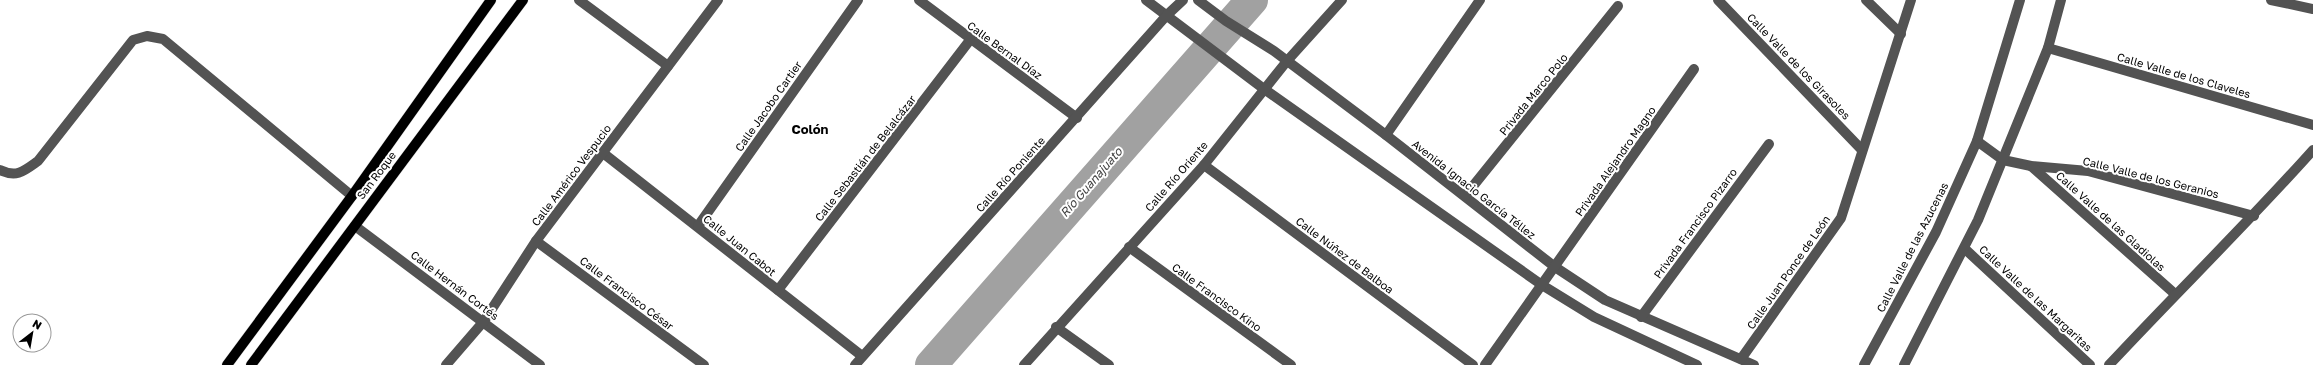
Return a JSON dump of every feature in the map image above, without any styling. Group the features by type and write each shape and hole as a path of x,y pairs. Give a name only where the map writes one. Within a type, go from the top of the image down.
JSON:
{"main road":[{"name":"San Roque","path":"227,365 352,196 491,0"},
{"name":"San Roque","path":"251,365 355,226 367,207 523,0"}],"street":[{"path":"579,0 668,66"},
{"name":"Calle Américo Vespucio","path":"446,365 484,321 536,241 718,0"},
{"name":"Calle Jacobo Cartier","path":"698,226 858,0"},
{"name":"Calle Bernal Díaz","path":"919,0 970,40 1077,118"},
{"path":"1146,0 1264,89 1542,286 1594,317 1697,365"},
{"name":"Calle Río Poniente","path":"855,365 1183,0"},
{"name":"Avenida Ignacio García Téllez","path":"1198,0 1226,22 1274,51 1466,196 1555,267 1604,300 1754,365"},
{"name":"Calle Río Oriente","path":"1024,365 1056,327 1204,165 1287,61 1342,0"},
{"path":"1386,135 1480,0"},
{"name":"Calle Valle de los Girasoles","path":"1718,0 1862,150"},
{"path":"1866,0 1901,34"},
{"path":"1862,150 1911,0"},
{"name":"Calle Valle de las Azucenas","path":"1864,365 1936,232 1977,141 2020,0"},
{"path":"1904,365 1965,248 2003,160 2048,48 2061,0"},
{"path":"2271,0 2313,9"},
{"name":"Privada Marco Polo","path":"1466,196 1618,6"},
{"path":"0,170 10,174 22,172 38,161 133,40 147,36 163,39 352,196"},
{"name":"Calle Sebastián de Belalcázar","path":"778,290 970,40"},
{"name":"Calle Valle de los Claveles","path":"2048,48 2313,125"},
{"name":"Privada Alejandro Magno","path":"1485,365 1694,70"},
{"name":"Calle Valle de los Geranios","path":"1977,141 2003,160 2031,166 2088,171 2254,216"},
{"name":"Privada Francisco Pizarro","path":"1641,317 1769,144"},
{"name":"Calle Juan Ponce de León","path":"1741,360 1841,218 1862,150"},
{"path":"2109,365 2175,294 2254,216 2313,150"},
{"name":"Calle Juan Cabot","path":"603,153 862,356"},
{"name":"Calle Núñez de Balboa","path":"1204,165 1473,365"},
{"name":"Calle Valle de las Gladiolas","path":"2031,166 2175,294"},
{"name":"Calle Hernán Cortés","path":"355,226 484,321 540,365"},
{"name":"Calle Francisco César","path":"536,241 704,365"},
{"name":"Calle Francisco Kino","path":"1129,248 1291,365"},
{"name":"Calle Valle de las Margaritas","path":"1965,248 2090,365"},
{"path":"1056,327 1109,365"}],"waterway":[{"name":"Río Guanajuato","path":"931,365 1252,0"}],"district":[{"name":"Colón","path":"810,129"}]}
